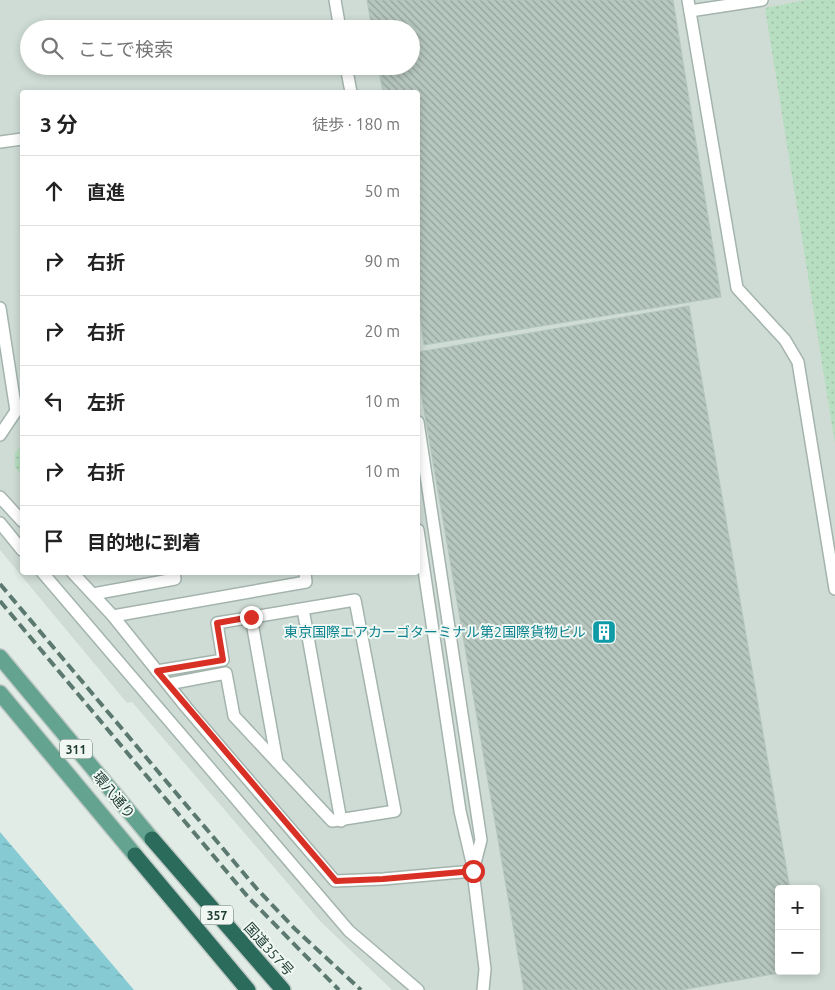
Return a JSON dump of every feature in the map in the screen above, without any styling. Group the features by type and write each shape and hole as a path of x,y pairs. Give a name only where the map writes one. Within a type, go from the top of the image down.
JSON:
{"highway":[{"name":"国道357号","path":"152,839 283,990"},
{"name":"357","path":"135,855 248,990"}],"main road":[{"name":"環八通り","path":"0,658 152,839"},
{"name":"環八通り","path":"0,694 135,855"}],"lane":[{"path":"335,0 338,20"},
{"path":"762,0 689,6 737,288 785,340 798,362 835,589"},
{"path":"347,75 350,90"},
{"path":"0,142 20,139"},
{"path":"0,308 16,411 0,435"},
{"path":"420,435 481,840 473,871"},
{"path":"0,497 20,519"},
{"path":"0,523 20,548"},
{"path":"420,543 460,811 473,871 485,969 483,990"},
{"path":"45,575 348,931 418,990"},
{"path":"75,575 112,616 336,881 473,871"},
{"path":"93,594 175,579 174,575"},
{"path":"112,616 306,582 305,575"},
{"path":"157,671 223,660 217,623 355,600 395,811 332,821 234,716 226,672 168,684"},
{"path":"302,609 341,821"},
{"path":"251,617 277,762"}],"shaded area":[{"path":"0,0 835,0 835,990 392,990 320,921 132,702 127,703 21,575 420,575 420,90 20,90 20,574 0,550"}],"green space":[{"path":"806,0 835,0 835,444 765,8"},
{"path":"20,447 20,473 15,467 15,453"}],"water":[{"path":"0,832 134,990 0,990"}],"building":[{"path":"367,0 673,0 721,297 424,345 420,318 420,90 383,90 380,75 420,75 420,20 370,20"},
{"name":"東京国際エアカーゴターミナル第2国際貨物ビル","path":"689,306 789,885 775,885 775,974 681,990 524,990 420,387 420,352"}],"railway":[{"path":"0,584 257,889 295,929 361,990"},
{"path":"0,601 248,897 339,990"}],"place":[{"name":"東京国際エアカーゴターミナル第2国際貨物ビル","path":"604,632"}],"route":[{"path":"251,617 217,623 223,660 157,671 336,881 473,871"}]}
